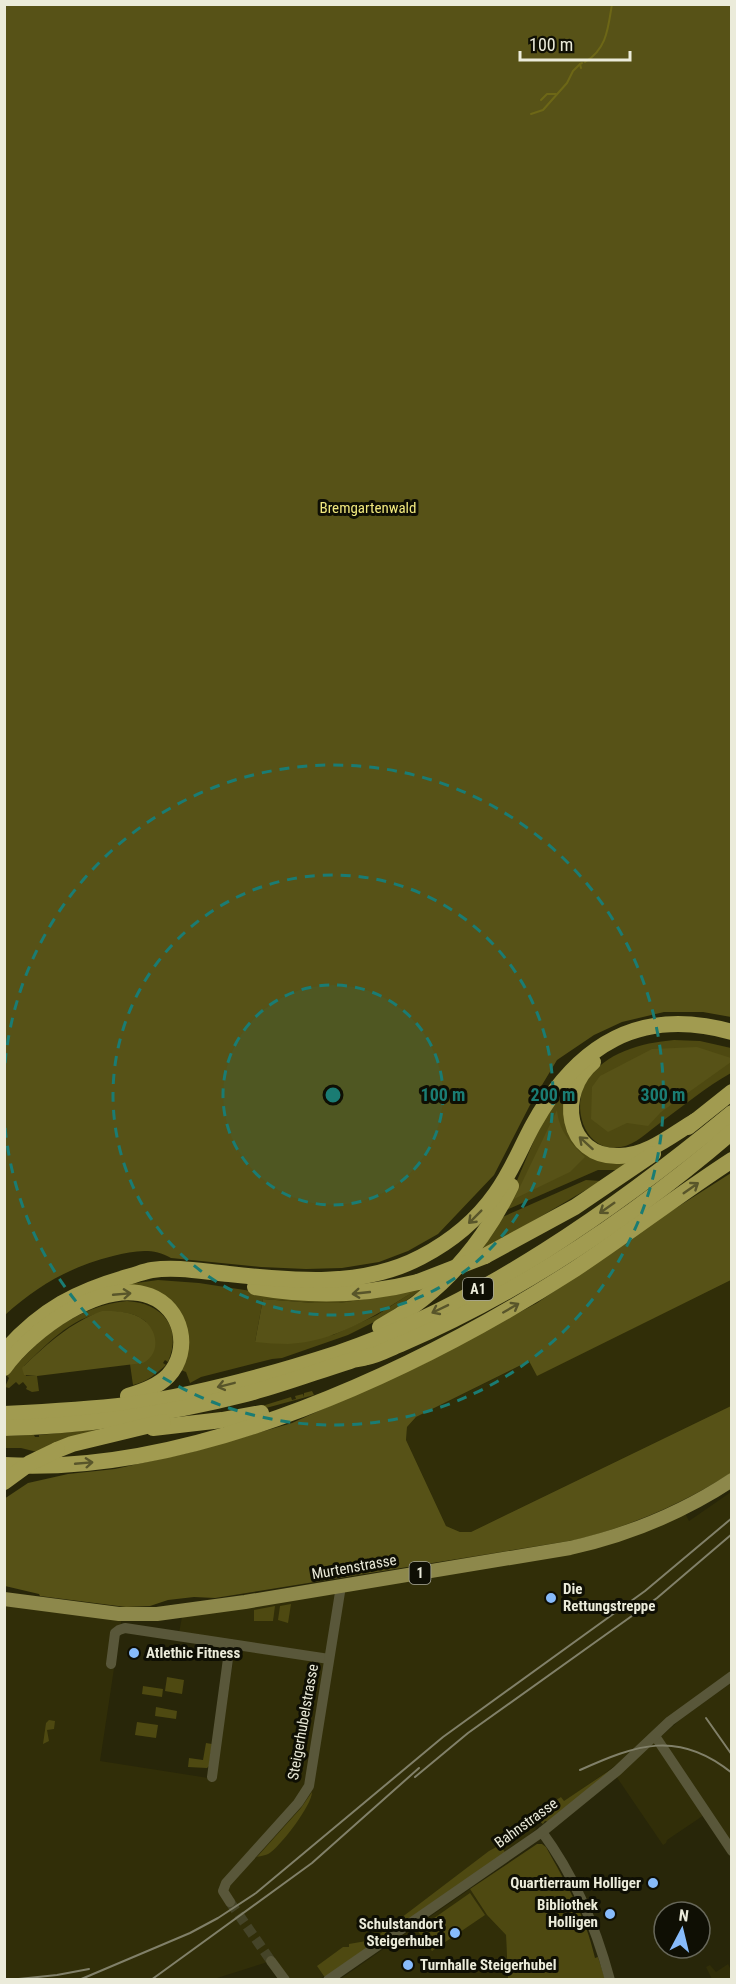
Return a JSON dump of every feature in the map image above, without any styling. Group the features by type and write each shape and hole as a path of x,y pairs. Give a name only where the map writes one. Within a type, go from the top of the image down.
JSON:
{"highway":[{"path":"4,1352 26,1329 58,1305 94,1287 152,1270 173,1269 290,1280 324,1280 377,1273 412,1261 453,1237 488,1203 504,1180 550,1097 564,1078 585,1057 604,1043 646,1028 678,1024 711,1027 732,1032"},
{"path":"695,1121 641,1152 632,1155 610,1156 594,1150 579,1136 571,1120 570,1101 575,1084 590,1064 602,1054 630,1040 677,1032 732,1040"},
{"path":"129,1277 192,1276 290,1293 330,1295 370,1292 418,1281 485,1256 539,1228 595,1194 732,1092"},
{"path":"283,1369 383,1325 420,1300 445,1279 476,1246 494,1218 512,1185 550,1097"},
{"name":"A1","path":"4,1414 106,1407 146,1401 216,1387 338,1353 443,1307 504,1275 552,1246 629,1193 732,1113"},
{"name":"A1","path":"4,1428 94,1422 187,1407 246,1394 352,1360 369,1357 457,1318 542,1270 637,1206 732,1132"},
{"path":"4,1464 38,1466 81,1464 175,1447 237,1430 352,1388 489,1320 557,1280 732,1160"},
{"path":"4,1368 46,1327 83,1305 105,1296 128,1292 149,1296 158,1300 172,1313 180,1330 182,1349 173,1370 159,1383 121,1398 71,1403 42,1412"},
{"path":"4,1482 30,1463 57,1449 246,1402 357,1366 369,1357"},
{"path":"133,1429 216,1421 272,1410 326,1394 403,1364"}],"main road":[{"name":"Murtenstrasse","path":"4,1599 99,1612 145,1615 238,1603 595,1542 671,1514 732,1480"}],"street":[{"name":"Steigerhubelstrasse","path":"230,1902 223,1891 226,1883 307,1791 341,1586"},
{"path":"111,1664 115,1633 121,1629 329,1659"},
{"path":"212,1777 230,1644"},
{"name":"Bahnstrasse","path":"328,1980 542,1832 617,1772 684,1710 732,1676"},
{"path":"655,1736 732,1851"},
{"path":"542,1832 583,1903 610,1980"},
{"path":"272,1961 285,1980"}],"shaded area":[{"path":"674,1040 700,1041 731,1048 731,1073 631,1144 609,1147 598,1143 584,1127 581,1116 580,1104 586,1082 603,1063 613,1056 637,1047"},
{"path":"565,1084 575,1136 629,1161 616,1170 598,1170 504,1211 538,1131"},
{"path":"586,1180 601,1181 470,1258 498,1219"},
{"path":"158,1280 199,1283 270,1294 432,1282 382,1318 348,1335 282,1358 201,1377 190,1383 186,1372 179,1367 171,1307 122,1285","holes":["411,1293 377,1315 333,1335 255,1342 263,1299 339,1303"]},
{"path":"731,1280 731,1406 471,1532 460,1532 446,1526 406,1440 407,1427 416,1417 530,1361 537,1375"},
{"path":"127,1301 150,1306 166,1319 171,1328 173,1338 168,1362 165,1360 163,1363 166,1365 151,1377 133,1385 130,1364 143,1362 146,1322 131,1314 105,1312 92,1315 67,1328 24,1366 26,1376 37,1376 39,1391 32,1392 26,1389 23,1382 19,1385 16,1382 9,1388 5,1387 9,1378 7,1376 19,1362 60,1326 92,1309"},
{"path":"312,1391 314,1395 251,1412 291,1397 292,1400 296,1399 295,1396 303,1394 304,1397 304,1393"},
{"path":"101,1429 37,1452 21,1448 5,1448 4,1436 34,1435 39,1437 39,1435"},
{"path":"731,1492 731,1676 619,1763 564,1802 561,1797 542,1808 545,1814 533,1823 536,1829 507,1855 505,1853 320,1979 290,1979 271,1961 214,1979 5,1979 4,1599 122,1616 100,1761 215,1779 236,1642 179,1633 183,1611 254,1602 684,1511 689,1521"},
{"path":"291,1604 288,1623 278,1620 280,1606"},
{"path":"275,1606 273,1621 254,1621 254,1610"},
{"path":"167,1677 184,1680 182,1694 165,1691"},
{"path":"731,1683 731,1857 704,1815 663,1845 616,1776 681,1719"},
{"path":"143,1686 163,1689 162,1697 142,1694"},
{"path":"156,1707 177,1711 176,1719 155,1716"},
{"path":"49,1720 55,1721 54,1729 47,1730 49,1741 43,1744 46,1723"},
{"path":"137,1722 158,1725 156,1738 135,1735"},
{"path":"206,1743 212,1744 209,1766 207,1768 188,1767 189,1758 203,1760"},
{"path":"619,1764 549,1822 533,1823 545,1814 542,1808 561,1797 564,1801"},
{"path":"312,1792 302,1815 282,1841 270,1853 257,1857 301,1808"},
{"path":"537,1844 546,1847 568,1887 581,1914 595,1958 598,1957 605,1979 508,1979 506,1935 487,1915 470,1889"},
{"path":"500,1845 507,1855 326,1979 317,1966 343,1947 349,1947 349,1944 372,1940"},
{"name":"Schulstandort Steigerhubel","path":"470,1889 487,1915 506,1935 508,1979 339,1980"},
{"path":"470,1893 485,1915 432,1951 417,1930"},
{"path":"728,1964 731,1979 712,1979 706,1967 710,1965 716,1972"}],"green space":[{"name":"Bremgartenwald","path":"5,4 731,5 731,1017 703,1012 664,1012 622,1022 594,1035 557,1060 530,1105 494,1175 438,1234 408,1251 379,1262 342,1268 306,1269 171,1258 157,1252 136,1252 97,1260 55,1278 5,1315"},
{"path":"697,1047 731,1058 731,1062 661,1112 648,1126 627,1123 608,1132 591,1119 592,1087 600,1076 652,1049"},
{"path":"557,1110 563,1130 585,1157 570,1172 514,1199"},
{"path":"731,1173 731,1280 537,1376 529,1361 416,1417 407,1427 406,1440 446,1526 460,1532 471,1532 731,1406 731,1473 713,1484 636,1521 575,1540 215,1598 194,1597 168,1600 150,1606 126,1607 40,1596 5,1586 4,1499 28,1483 68,1474 115,1469 192,1452 292,1423 425,1363 537,1303 665,1215"},
{"path":"413,1292 338,1333 288,1344 255,1342 263,1299 339,1303"},
{"path":"102,1311 130,1314 145,1321 155,1340 153,1353 149,1359 143,1363 37,1376 24,1375 22,1368 51,1342 80,1321"}],"waterway":[{"path":"585,62 598,51 602,44 608,29 612,4"},
{"path":"581,68 582,63"},
{"path":"531,114 543,110 580,64"},
{"path":"541,100 547,94 556,94"}],"tunnel":[{"path":"230,1902 271,1961"}],"railway":[{"path":"79,1980 190,1933 256,1893 443,1737 645,1591 732,1518"},
{"path":"415,1777 468,1733 657,1598 732,1534"},
{"path":"706,1718 732,1755"},
{"path":"580,1770 638,1748 675,1746 693,1750 712,1759 732,1773"},
{"path":"151,1980 312,1863 419,1768"},
{"path":"9,1980 89,1969"}],"place":[{"name":"Die Rettungstreppe","path":"551,1598"},
{"name":"Atlethic Fitness","path":"134,1653"},
{"name":"Quartierraum Holliger","path":"653,1883"},
{"name":"Bibliothek Holligen","path":"610,1914"},
{"name":"Schulstandort Steigerhubel","path":"455,1933"},
{"name":"Turnhalle Steigerhubel","path":"408,1965"}]}
